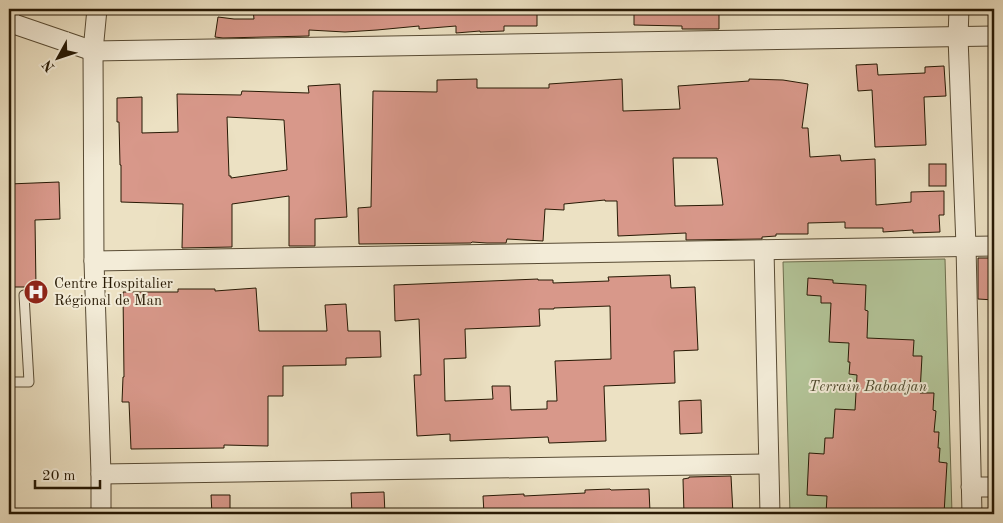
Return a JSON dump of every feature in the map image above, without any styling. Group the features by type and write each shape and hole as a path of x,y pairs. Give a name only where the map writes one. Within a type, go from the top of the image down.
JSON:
{"street":[{"path":"97,9 93,50 94,261 101,514"},
{"path":"959,9 958,38 966,246 972,514"},
{"path":"11,22 93,50 994,36"},
{"path":"94,261 994,246"},
{"path":"764,250 770,514"},
{"path":"101,474 768,464"},
{"path":"971,487 994,487"}],"lane":[{"path":"9,382 28,382 24,295"}],"green space":[{"name":"Terrain Babadjan","path":"945,259 952,514 790,514 783,262"}],"building":[{"path":"253,9 537,9 537,26 504,26 504,31 456,33 456,26 419,29 419,26 345,32 309,30 309,36 215,37 218,17 254,19"},
{"path":"634,9 719,9 719,29 682,29 682,26 634,25"},
{"path":"877,64 878,75 925,73 925,67 944,66 946,96 924,97 926,145 875,147 872,90 858,91 856,65"},
{"path":"477,79 477,88 549,88 549,84 622,79 623,111 680,109 678,86 749,81 749,79 783,80 808,84 802,128 808,128 810,157 840,155 841,161 875,159 876,205 911,202 911,192 944,191 944,215 939,215 940,232 913,233 913,230 883,232 883,228 845,228 845,222 808,223 808,234 776,234 776,236 762,237 762,239 686,240 686,233 618,236 617,201 605,200 564,204 564,210 545,209 543,241 507,239 506,243 359,244 358,208 371,207 373,91 437,92 437,80","holes":["673,158 717,158 723,205 675,206"]},
{"path":"340,84 347,217 315,219 315,246 289,246 289,196 232,204 232,247 182,248 183,204 121,202 117,98 142,97 142,133 178,132 177,94 241,95 242,91 309,93 308,86","holes":["227,117 284,120 287,170 231,178 229,176"]},
{"path":"929,164 946,164 946,186 929,186"},
{"path":"59,182 60,219 35,220 36,287 9,287 9,184"},
{"path":"978,258 994,258 994,300 978,299"},
{"path":"670,275 671,288 695,287 698,350 674,351 675,383 604,386 606,441 549,443 548,437 450,441 450,434 417,436 414,375 421,375 419,319 395,321 394,285 538,279 553,280 553,283 609,281 608,277","holes":["610,306 611,359 555,361 557,401 547,401 547,409 511,410 510,386 492,386 493,399 445,401 444,359 466,358 465,329 540,326 539,309"]},
{"path":"808,278 833,280 833,283 866,285 865,310 868,311 867,338 914,340 913,356 922,356 920,393 934,393 933,410 936,411 934,432 939,432 939,462 947,463 944,514 826,514 827,496 807,495 809,453 824,454 825,438 833,438 835,409 855,410 857,375 849,374 849,343 829,342 831,303 821,303 821,296 807,295"},
{"path":"256,288 259,331 327,331 325,305 346,304 348,331 380,331 381,357 346,358 346,365 283,366 283,396 268,396 268,446 224,445 224,448 131,449 129,402 122,402 124,377 123,292 178,292 178,289 215,289 215,291"},
{"path":"701,400 702,433 680,434 679,401"},
{"path":"731,476 733,514 684,514 683,479 689,477"},
{"path":"649,489 650,512 612,514 484,514 483,496 585,493 585,490"},
{"path":"384,492 385,514 352,514 351,493"},
{"path":"211,495 230,495 230,514 212,514"}],"place":[{"name":"Centre Hospitalier Régional de Man","path":"36,292"}]}
